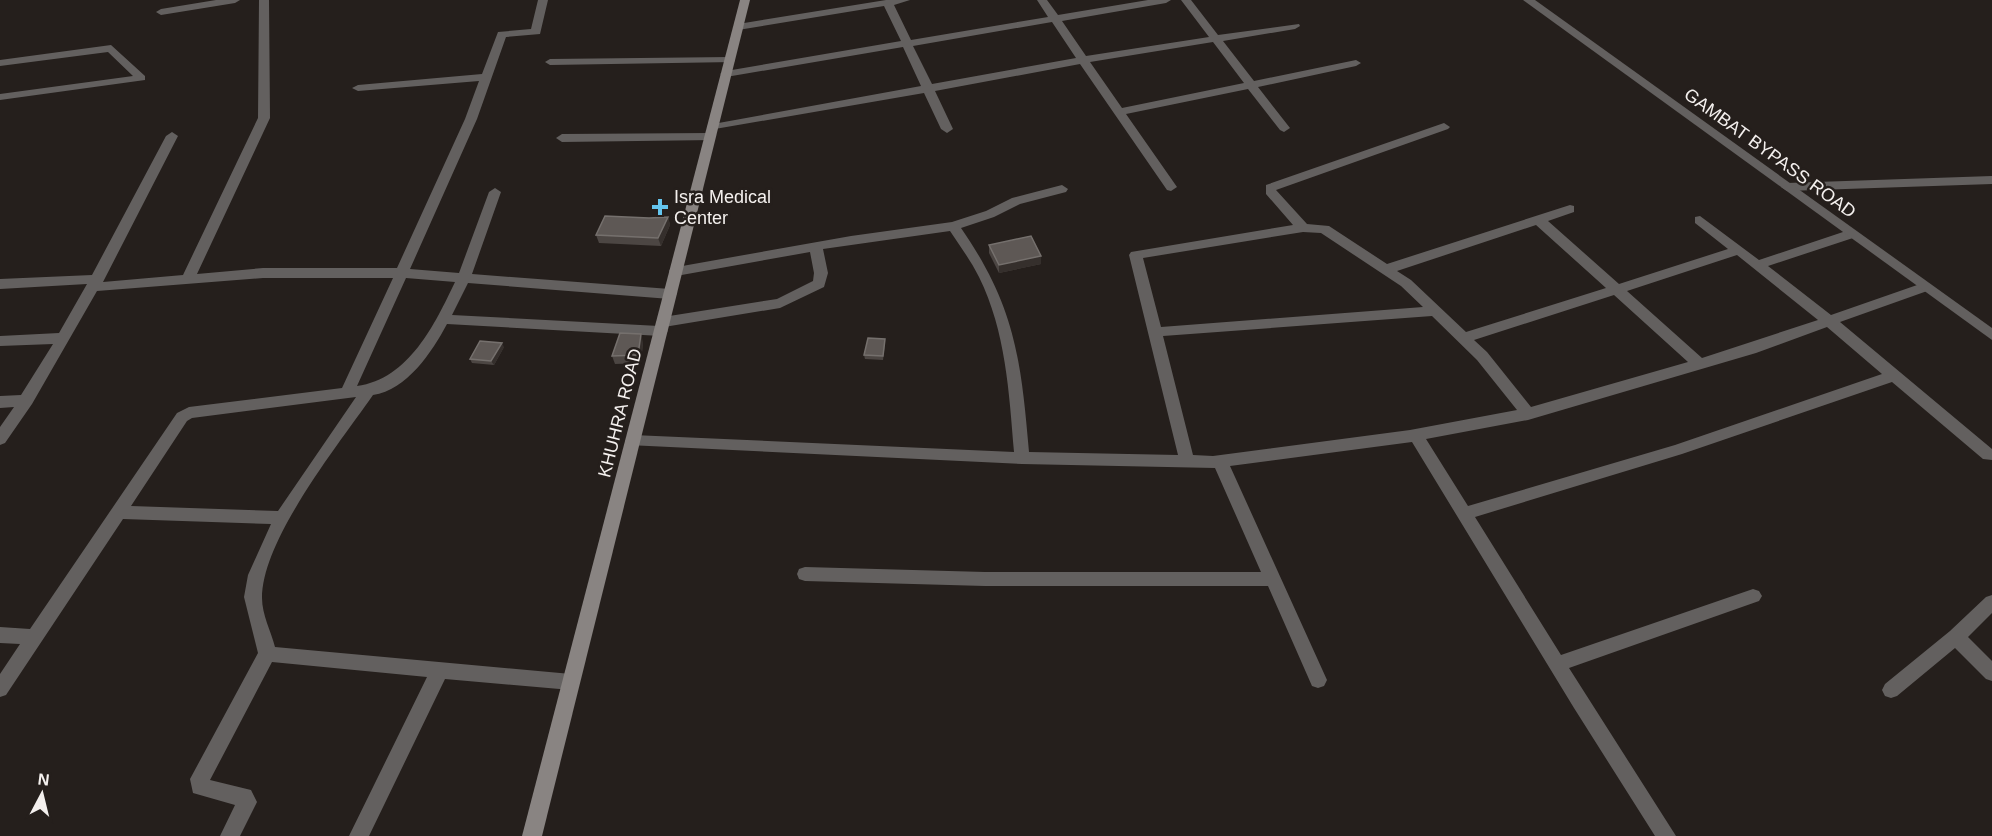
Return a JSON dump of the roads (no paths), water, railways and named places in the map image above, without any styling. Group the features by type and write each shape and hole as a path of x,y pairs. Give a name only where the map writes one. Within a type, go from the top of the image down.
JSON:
{"main road":[{"name":"KHUHRA ROAD","path":"532,836 745,0"}],"street":[{"path":"160,12 197,3 235,0"},
{"path":"187,280 264,118 264,0"},
{"path":"347,393 471,118 502,34 536,32 543,0"},
{"path":"738,27 905,0"},
{"path":"1042,0 1171,187"},
{"path":"550,62 728,67 908,45 1166,0"},
{"path":"1186,0 1284,128"},
{"name":"GAMBAT BYPASS ROAD","path":"1528,0 1992,335"},
{"path":"888,3 946,129"},
{"path":"562,138 711,132 1083,60 1295,26"},
{"path":"0,63 111,48 141,78 0,97"},
{"path":"1119,112 1356,63"},
{"path":"358,88 486,77"},
{"path":"1303,228 1273,196 1270,188 1444,127"},
{"path":"0,438 27,400 64,338 172,136"},
{"path":"1787,187 1992,180"},
{"path":"676,271 816,246 953,226 990,214 1016,201 1062,189"},
{"path":"0,689 182,417 189,413 368,391 390,385 402,375 443,319 464,276 495,192"},
{"path":"1388,269 1570,209"},
{"path":"1538,219 1700,364"},
{"path":"1700,220 1828,320 1988,455"},
{"path":"953,226 987,279 998,306 1013,364 1023,458"},
{"path":"1187,461 1136,255 1303,228 1324,229 1388,269 1482,356 1528,414"},
{"path":"1757,265 1851,234"},
{"path":"443,319 662,327 759,308 791,299 819,284 821,273 816,246"},
{"path":"1463,338 1739,250"},
{"path":"0,284 187,280 263,273 402,273 464,276 670,294"},
{"path":"633,441 1023,458 1220,461 1416,435 1528,414 1751,349 1925,287"},
{"path":"1156,332 1434,310"},
{"path":"0,341 64,338"},
{"path":"1465,514 1677,450 1895,375"},
{"path":"230,836 247,802 244,796 220,793 200,786 200,779 267,654 266,639 255,614 254,585 260,560 283,518 368,391"},
{"path":"0,402 27,400"},
{"path":"1416,435 1666,836"},
{"path":"1220,461 1318,680"},
{"path":"119,512 283,518"},
{"path":"805,574 985,579 1273,579"},
{"path":"1557,664 1753,596"},
{"path":"1891,690 1956,637 1992,602"},
{"path":"0,635 36,637"},
{"path":"1956,637 1992,673"},
{"path":"267,654 571,682"},
{"path":"359,836 440,670"}],"place":[{"name":"Isra Medical Center","path":"660,207"}]}
